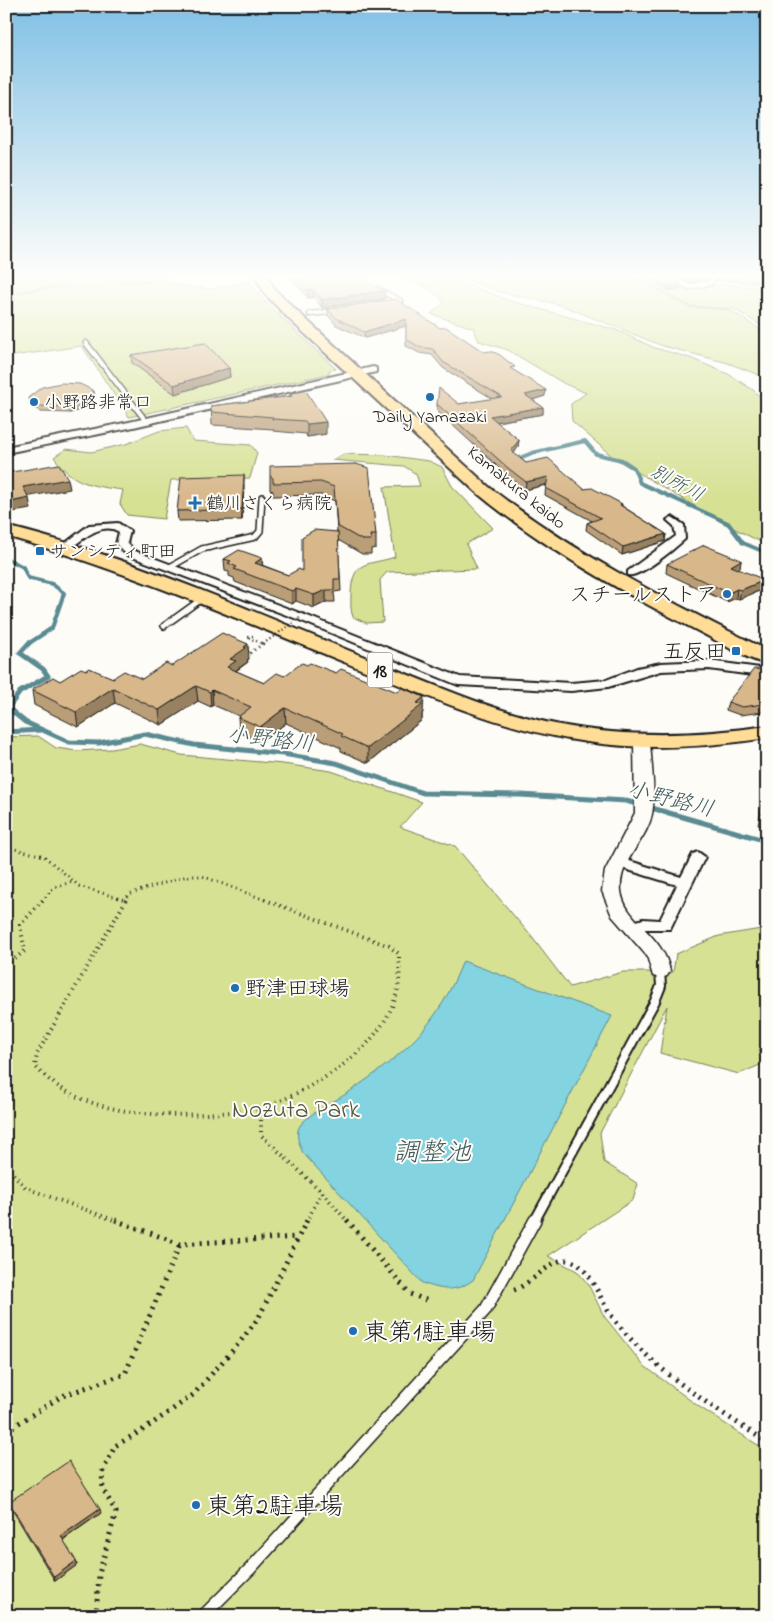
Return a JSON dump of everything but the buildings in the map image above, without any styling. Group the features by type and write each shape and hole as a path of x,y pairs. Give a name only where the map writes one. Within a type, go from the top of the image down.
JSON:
{"main road":[{"name":"Kamakura kaido","path":"331,350 498,502 546,537 623,585 767,658"},
{"name":"Kamakura kaido","path":"350,350 517,498 564,532 632,573 767,641"},
{"name":"18","path":"6,531 119,566 498,716 578,735 642,741 708,740 767,732"}],"street":[{"path":"6,450 373,370"},
{"path":"632,573 670,548 681,537 679,525 672,520"},
{"path":"64,548 86,530 111,524 123,528 125,531 122,544 124,549 301,617 458,681 571,687 608,683 641,671 661,667 710,665 767,673"},
{"path":"642,741 644,806 641,823 612,878 613,903 621,917 654,952 660,971"},
{"path":"632,928 643,924 665,926 698,857"},
{"path":"620,863 686,884"}],"lane":[{"path":"91,350 146,421"},
{"path":"170,567 202,549 255,537 260,531 262,497"},
{"path":"164,626 203,598"},
{"path":"202,1616 257,1561 486,1309 654,1001 661,986 660,971"}],"path":[{"path":"244,657 301,617"},
{"path":"261,639 251,635 247,637 262,644"},
{"path":"6,848 39,855 53,862 61,873 88,891 125,900"},
{"path":"186,876 202,876 388,946 399,954 400,980 394,1000 373,1037 343,1067 325,1080 275,1105 262,1109 193,1117 154,1116 110,1108 68,1091 43,1076 35,1066 37,1054 129,894 186,876"},
{"path":"6,965 25,951 20,925 54,887 72,882"},
{"path":"262,1109 261,1135 322,1192 410,1294 431,1302"},
{"path":"6,1166 26,1188 180,1244 298,1237"},
{"path":"96,1616 98,1574 116,1512 103,1489 102,1473 115,1446 146,1428 192,1396 240,1342 259,1316 274,1289 298,1237 322,1192"},
{"path":"6,1430 62,1396 125,1374 180,1244"},
{"path":"514,1290 526,1286 555,1262 568,1260 580,1266 592,1280 610,1314 651,1361 699,1398 767,1442"}],"green space":[{"path":"6,350 56,350 6,357"},
{"path":"84,350 316,350 336,369 330,370 328,374 129,417"},
{"path":"508,350 661,350 690,358 728,374 753,390 767,403 767,545 721,522 614,458 572,421 571,404 586,393 565,384"},
{"path":"677,350 767,350 767,378 728,363"},
{"path":"186,428 193,441 251,445 257,453 250,478 171,480 164,519 127,515 120,504 123,490 84,482 68,473 54,457 66,449 91,452 126,444 159,431"},
{"path":"344,454 385,455 429,461 442,467 452,486 493,528 466,544 477,569 387,572 380,580 383,622 366,623 353,617 351,608 352,582 358,569 369,563 395,557 384,487 420,486 416,474 404,466 332,460"},
{"name":"Nozuta Park","path":"38,736 56,748 77,751 112,749 140,744 181,755 283,764 331,771 422,802 400,827 455,846 531,936 570,987 623,972 673,972 676,954 719,936 767,928 767,1062 739,1074 660,1053 667,1006 600,1133 604,1162 638,1184 633,1200 548,1256 577,1271 588,1284 604,1316 643,1365 698,1406 767,1451 767,1616 6,1616 6,737"}],"water":[{"name":"調整池","path":"463,961 612,1016 473,1280 454,1289 442,1289 422,1283 303,1153 298,1131 306,1119 369,1078 403,1051 417,1037 442,1004"}],"waterway":[{"name":"別所川","path":"517,459 532,453 585,441 596,454 622,460 634,468 640,483 728,523 743,543 767,553"},
{"name":"小野路川","path":"6,558 23,567 28,578 52,584 64,593 52,628 28,644"},
{"name":"小野路川","path":"28,644 20,653 43,669 48,676 20,692 8,708 25,722 69,742 99,743 145,734 194,745 283,754 336,763 423,793 520,795 626,801 640,805"},
{"path":"6,732 41,730"},
{"name":"小野路川","path":"648,807 767,841"}],"place":[{"name":"Daily Yamazaki","path":"430,397"},
{"name":"小野路非常口","path":"34,402"},
{"name":"鶴川さくら病院","path":"195,503"},
{"name":"サンシティ町田","path":"40,551"},
{"name":"スチールストア","path":"727,594"},
{"name":"五反田","path":"736,651"},
{"name":"野津田球場","path":"235,988"},
{"name":"東第1駐車場","path":"353,1331"},
{"name":"東第2駐車場","path":"196,1505"}]}
